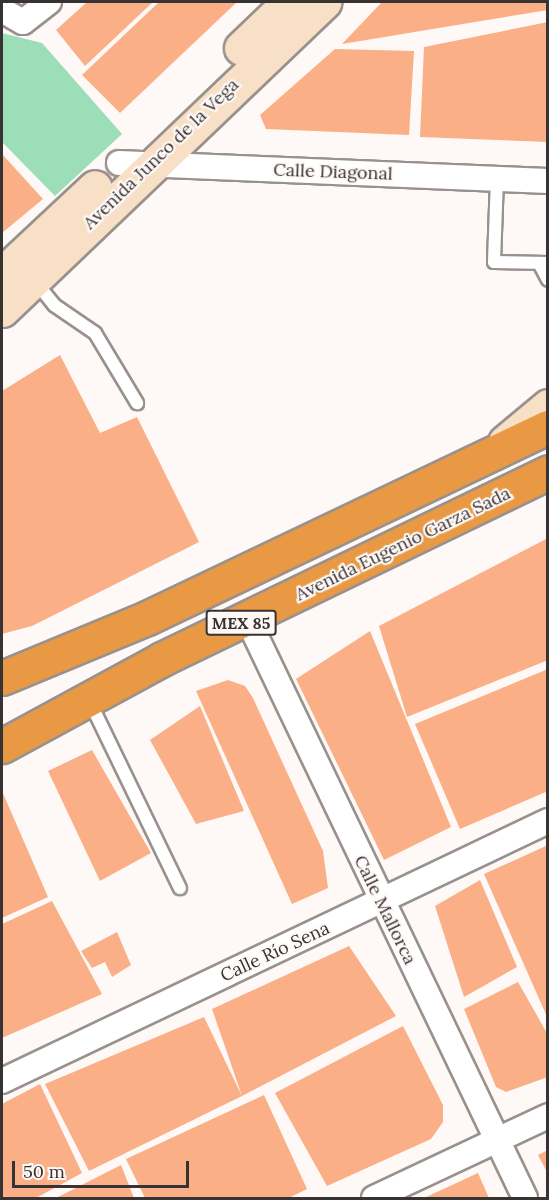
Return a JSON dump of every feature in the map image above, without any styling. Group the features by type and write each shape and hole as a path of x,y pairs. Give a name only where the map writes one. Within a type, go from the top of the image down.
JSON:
{"highway":[{"name":"MEX 85","path":"6,679 548,427"},
{"name":"Avenida Eugenio Garza Sada","path":"2,746 88,699 548,472"}],"street":[{"path":"2,10 23,22 49,2"},
{"name":"Avenida Junco de la Vega","path":"2,310 17,276 134,164 289,2"},
{"name":"Avenida Junco de la Vega","path":"134,164 324,2"},
{"name":"Calle Diagonal","path":"134,164 548,181"},
{"path":"493,453 548,406"},
{"path":"483,505 548,488"},
{"name":"Calle Mallorca","path":"248,620 381,902 525,1198"},
{"name":"Calle Río Sena","path":"2,1082 548,821"},
{"path":"374,1198 548,1116"}],"lane":[{"path":"497,179 494,262 543,263 548,280"},
{"path":"17,276 95,333 137,404"},
{"path":"88,699 180,888"}],"green space":[{"path":"2,33 42,43 122,134 55,196 2,142"}],"building":[{"path":"87,2 153,2 85,66 56,30"},
{"path":"159,2 237,2 120,113 82,75"},
{"path":"382,2 548,2 548,10 342,44"},
{"path":"548,22 548,142 420,137 424,47"},
{"path":"335,49 414,51 409,135 266,129 260,115"},
{"path":"2,154 43,199 2,233"},
{"path":"60,355 100,433 137,417 199,542 32,626 2,634 2,391"},
{"path":"548,538 548,660 407,717 379,626"},
{"path":"370,631 451,827 384,860 296,679"},
{"path":"548,669 548,791 460,829 415,724"},
{"path":"228,680 245,686 253,698 323,851 328,888 292,904 196,691"},
{"path":"200,706 244,811 196,824 150,740"},
{"path":"92,750 151,853 100,881 48,771"},
{"path":"2,791 48,897 2,918"},
{"path":"548,845 548,1019 484,874"},
{"path":"480,880 517,967 464,997 435,906"},
{"path":"52,901 102,994 2,1038 2,924"},
{"path":"117,932 131,965 112,977 105,962 92,968 81,951"},
{"path":"349,946 396,1016 242,1096 212,1009"},
{"path":"518,982 548,1035 548,1077 506,1092 496,1087 464,1009"},
{"path":"204,1017 242,1096 89,1171 45,1084"},
{"path":"403,1026 443,1105 443,1122 431,1139 327,1186 275,1093"},
{"path":"40,1084 82,1173 36,1198 2,1198 2,1104"},
{"path":"264,1095 307,1189 289,1198 145,1198 126,1159"},
{"path":"548,1150 548,1174 538,1155"},
{"path":"121,1165 134,1198 56,1198"},
{"path":"478,1173 489,1198 424,1198"}]}
